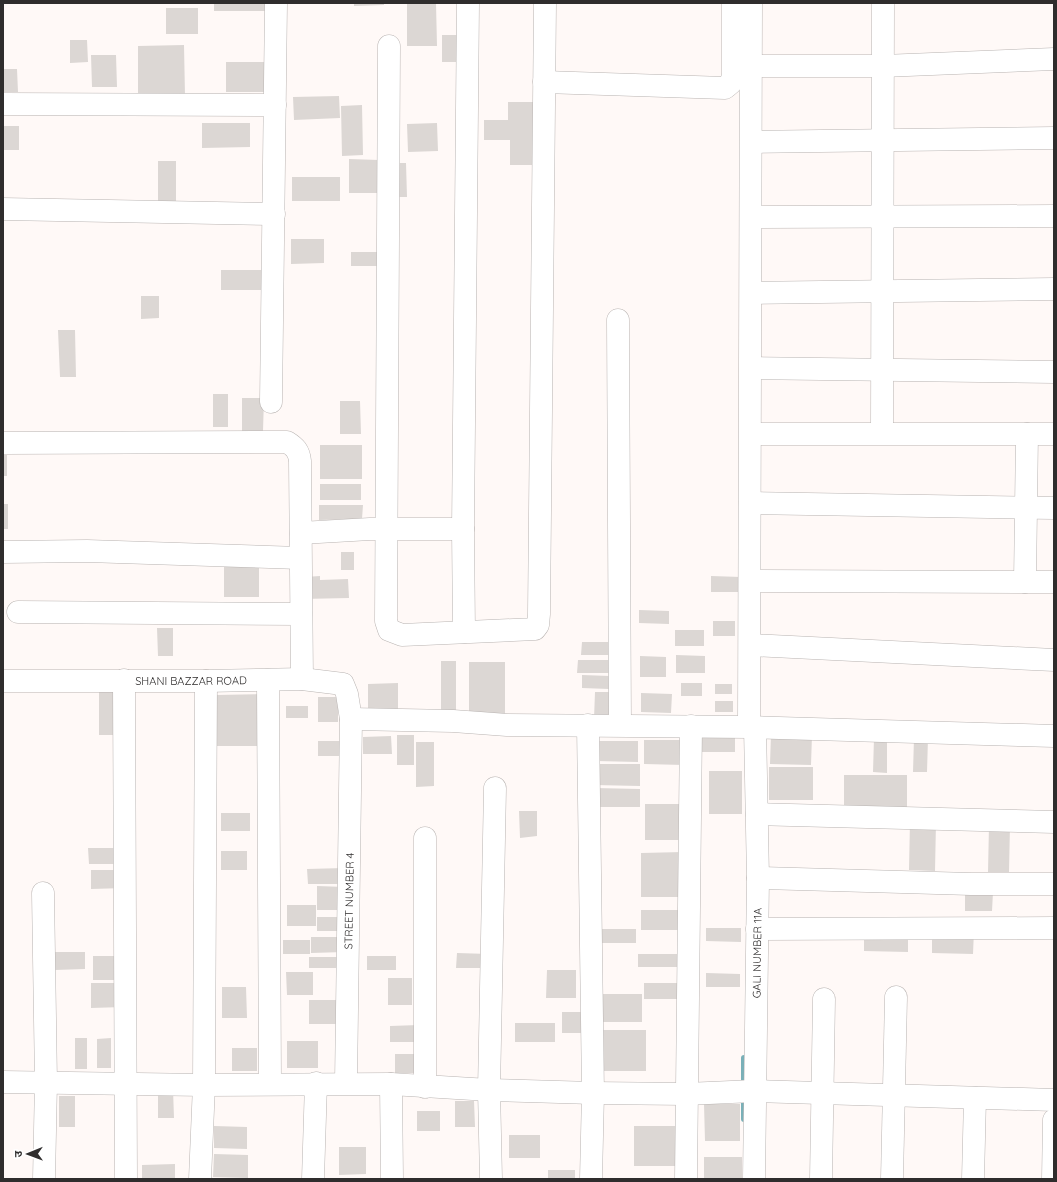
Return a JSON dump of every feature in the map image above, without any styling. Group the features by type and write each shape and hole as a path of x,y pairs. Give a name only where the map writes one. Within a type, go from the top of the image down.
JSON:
{"street":[{"path":"271,402 276,3"},
{"path":"464,632 463,528 468,3"},
{"path":"389,46 386,622 389,630 402,634 535,629 538,624 545,3"},
{"path":"544,82 725,88 731,83 733,75 733,3"},
{"name":"GALI NUMBER 11A","path":"752,3 750,645 758,878 754,1179"},
{"path":"882,433 883,3"},
{"path":"752,66 883,66 1054,59"},
{"path":"3,104 275,105"},
{"path":"752,142 1054,138"},
{"path":"3,209 274,214"},
{"path":"752,217 1054,216"},
{"path":"751,293 882,293 1054,289"},
{"path":"618,320 620,725"},
{"path":"751,368 882,371 1054,372"},
{"path":"751,434 1054,434"},
{"path":"1025,582 1027,434"},
{"path":"3,444 287,442 295,447 299,454 300,461 302,679"},
{"path":"750,503 1054,508"},
{"path":"301,533 463,528"},
{"path":"3,552 87,551 300,558"},
{"path":"750,581 1054,582"},
{"path":"18,612 301,614"},
{"path":"750,645 1054,660"},
{"name":"SHANI BAZZAR ROAD","path":"3,681 206,681 302,679 343,684 347,694 351,719"},
{"path":"124,680 127,1084 126,1179"},
{"path":"268,680 270,1083"},
{"path":"200,1179 204,1085 206,681"},
{"path":"351,719 453,721 508,725 752,727 1054,736"},
{"name":"STREET NUMBER 4","path":"346,1084 351,719"},
{"path":"588,725 593,1093 591,1179"},
{"path":"686,1179 691,726"},
{"path":"491,1179 489,1090 495,788"},
{"path":"757,814 1054,822"},
{"path":"425,838 425,1086"},
{"path":"758,878 971,884 1054,884"},
{"path":"43,893 46,1082 44,1179"},
{"path":"757,929 1054,928"},
{"path":"892,1179 896,997"},
{"path":"821,1179 824,999"},
{"path":"3,1082 204,1085 270,1083 391,1084 489,1090 593,1093 686,1094 754,1091 1054,1100"},
{"path":"313,1179 316,1083"},
{"path":"391,1084 392,1179"},
{"path":"974,1179 975,1098"},
{"path":"1053,1179 1054,1120"}],"building":[{"path":"214,3 266,3 266,11 214,11"},
{"path":"354,3 384,3 384,5 354,6"},
{"path":"407,3 436,3 437,46 407,46"},
{"path":"166,8 198,8 198,34 166,34"},
{"path":"442,35 461,35 461,62 442,62"},
{"path":"70,40 87,40 88,62 70,63"},
{"path":"184,45 185,96 138,96 138,46"},
{"path":"91,55 116,55 117,87 92,87"},
{"path":"226,62 265,62 265,92 226,92"},
{"path":"3,69 17,69 18,92 3,92"},
{"path":"339,96 340,118 294,120 293,97"},
{"path":"508,102 540,102 541,165 510,165 510,140 484,140 484,120 508,120"},
{"path":"362,105 363,155 342,156 341,106"},
{"path":"202,123 250,123 250,147 202,148"},
{"path":"437,123 438,151 408,152 407,124"},
{"path":"3,126 19,126 19,150 3,150"},
{"path":"349,159 379,160 379,193 349,193"},
{"path":"158,161 176,161 176,204 158,204"},
{"path":"393,163 406,163 407,197 393,197"},
{"path":"292,177 340,177 340,201 292,201"},
{"path":"291,239 324,239 324,263 291,264"},
{"path":"351,252 377,252 377,266 351,266"},
{"path":"221,270 268,270 268,290 221,290"},
{"path":"141,296 159,296 159,318 141,319"},
{"path":"58,330 75,330 76,377 60,377"},
{"path":"213,394 228,394 228,427 213,427"},
{"path":"242,398 264,398 263,431 242,432"},
{"path":"340,401 360,401 361,434 340,434"},
{"path":"320,445 362,445 362,479 320,479"},
{"path":"3,455 7,455 7,476 3,476"},
{"path":"320,484 361,484 361,500 320,500"},
{"path":"3,504 8,504 8,529 3,529"},
{"path":"319,505 363,505 362,519 319,520"},
{"path":"341,552 354,552 354,570 341,570"},
{"path":"224,559 259,559 259,597 224,597"},
{"path":"320,576 320,580 348,579 349,598 302,599 305,577"},
{"path":"711,576 741,577 741,592 711,592"},
{"path":"639,610 669,611 669,624 639,623"},
{"path":"713,621 735,621 735,636 713,636"},
{"path":"157,628 173,628 173,656 158,656"},
{"path":"675,630 704,630 704,646 675,646"},
{"path":"582,642 611,642 611,655 581,655"},
{"path":"676,655 705,656 705,673 676,673"},
{"path":"640,656 666,657 666,677 640,677"},
{"path":"578,660 611,660 611,673 577,673"},
{"path":"441,661 456,661 456,712 441,712"},
{"path":"469,662 505,662 505,714 469,714"},
{"path":"582,675 610,676 609,689 582,688"},
{"path":"398,683 398,712 368,712 368,684"},
{"path":"681,683 702,683 702,696 681,696"},
{"path":"715,684 732,684 732,694 715,694"},
{"path":"99,690 120,690 120,735 99,735"},
{"path":"595,692 611,692 611,719 594,719"},
{"path":"641,693 672,694 671,713 641,712"},
{"path":"266,694 266,746 216,746 216,695"},
{"path":"318,697 338,697 338,722 318,722"},
{"path":"715,701 733,701 733,712 715,712"},
{"path":"286,706 308,706 308,718 286,718"},
{"path":"701,734 735,735 735,752 701,752"},
{"path":"771,734 812,735 811,765 770,764"},
{"path":"397,735 414,735 414,765 397,765"},
{"path":"391,736 392,754 363,754 363,737"},
{"path":"874,738 887,738 887,773 873,772"},
{"path":"914,738 928,738 927,772 913,772"},
{"path":"644,740 684,740 684,765 644,764"},
{"path":"318,741 346,741 346,756 318,756"},
{"path":"596,741 638,741 638,762 596,761"},
{"path":"416,742 434,742 434,786 416,787"},
{"path":"594,764 640,764 640,786 594,785"},
{"path":"769,767 813,767 813,800 769,800"},
{"path":"709,771 742,771 742,814 709,814"},
{"path":"844,775 907,775 907,808 844,808"},
{"path":"595,788 640,789 640,807 595,807"},
{"path":"645,804 686,804 686,840 645,840"},
{"path":"519,811 537,811 537,836 520,838"},
{"path":"221,813 250,813 250,831 221,831"},
{"path":"910,821 936,822 935,871 909,870"},
{"path":"989,825 1010,825 1009,872 988,872"},
{"path":"88,848 122,848 122,864 89,864"},
{"path":"221,851 247,851 247,870 221,870"},
{"path":"683,852 684,897 641,897 641,853"},
{"path":"344,868 344,884 308,884 307,869"},
{"path":"91,870 125,870 125,888 91,889"},
{"path":"317,886 345,887 345,910 317,910"},
{"path":"965,891 993,892 992,911 965,911"},
{"path":"287,905 316,905 316,926 287,926"},
{"path":"641,910 683,910 683,930 641,930"},
{"path":"317,917 343,917 343,931 317,931"},
{"path":"706,928 741,928 741,942 706,941"},
{"path":"594,929 636,929 636,943 594,943"},
{"path":"932,929 974,930 973,954 932,953"},
{"path":"864,930 908,930 908,952 864,951"},
{"path":"311,937 344,937 344,952 311,953"},
{"path":"283,940 310,940 310,954 283,954"},
{"path":"55,952 85,952 85,969 55,970"},
{"path":"457,953 489,954 488,968 456,968"},
{"path":"638,954 678,954 678,967 638,967"},
{"path":"93,956 117,956 117,980 93,980"},
{"path":"367,956 396,956 396,970 367,970"},
{"path":"309,957 340,957 340,968 309,968"},
{"path":"547,970 576,970 576,998 546,998"},
{"path":"286,972 313,972 313,995 287,995"},
{"path":"706,973 740,974 740,987 706,987"},
{"path":"388,978 412,978 412,1005 388,1005"},
{"path":"91,983 123,983 123,1007 91,1008"},
{"path":"644,983 684,983 684,999 644,999"},
{"path":"222,987 246,987 247,1018 222,1018"},
{"path":"602,994 642,994 642,1022 602,1022"},
{"path":"309,1000 338,1000 339,1024 309,1024"},
{"path":"562,1012 587,1012 587,1033 562,1033"},
{"path":"515,1023 555,1023 555,1042 515,1042"},
{"path":"419,1025 419,1042 390,1042 390,1026"},
{"path":"603,1030 646,1030 646,1071 604,1071"},
{"path":"75,1038 87,1038 87,1069 75,1069"},
{"path":"111,1038 111,1068 97,1068 97,1039"},
{"path":"287,1041 318,1041 318,1068 287,1068"},
{"path":"232,1048 257,1048 257,1071 232,1071"},
{"path":"395,1054 419,1054 419,1073 395,1073"},
{"path":"158,1089 173,1089 174,1118 158,1118"},
{"path":"59,1096 75,1096 75,1127 59,1127"},
{"path":"455,1101 474,1101 475,1127 455,1127"},
{"path":"704,1104 740,1104 740,1141 705,1141"},
{"path":"417,1111 440,1111 440,1131 417,1131"},
{"path":"214,1126 247,1127 247,1149 214,1148"},
{"path":"634,1126 677,1126 678,1166 634,1166"},
{"path":"509,1135 540,1135 540,1158 509,1158"},
{"path":"339,1147 366,1147 366,1174 339,1175"},
{"path":"214,1154 248,1155 248,1178 213,1177"},
{"path":"704,1157 742,1157 742,1179 704,1179"},
{"path":"175,1164 175,1179 142,1179 142,1165"},
{"path":"548,1170 575,1170 575,1179 548,1179"}],"waterway":[{"path":"744,1058 744,1119"}]}
